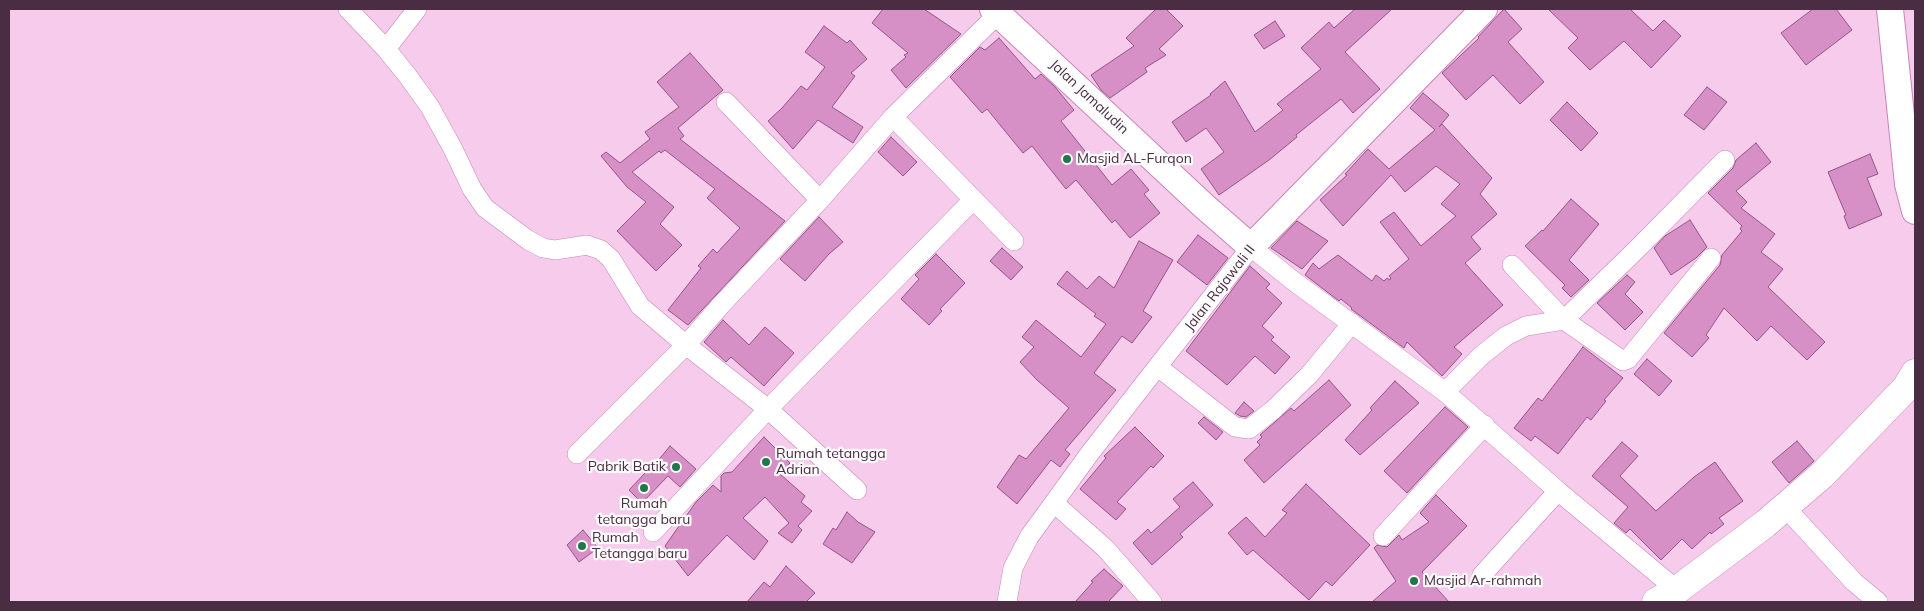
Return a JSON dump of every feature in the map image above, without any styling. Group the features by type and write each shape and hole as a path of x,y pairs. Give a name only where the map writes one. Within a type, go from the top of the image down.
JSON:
{"main road":[{"path":"1667,596 1765,524 1822,475 1906,388 1915,374"}],"street":[{"path":"348,9 386,49 430,107 453,149 472,190 485,208 528,240 543,248 555,250 587,245 601,250 611,259 640,306 686,345 768,409 857,490"},
{"path":"386,49 417,9"},
{"name":"Jalan Rajawali II","path":"1007,602 1014,568 1029,537 1090,453 1251,247 1484,9"},
{"path":"1890,9 1908,184 1915,211"},
{"path":"577,454 686,345 820,200 893,117 995,11"},
{"name":"Jalan Jamaludin","path":"995,11 1204,206 1251,247"},
{"path":"726,102 820,200"},
{"path":"893,117 1014,241"},
{"path":"1445,392 1482,355 1506,336 1526,326 1564,320 1725,160"},
{"path":"653,532 768,409 973,200"},
{"path":"1251,247 1296,283 1445,392 1485,425 1558,491 1667,596"},
{"path":"1512,265 1564,320 1619,360 1624,361 1628,359 1711,258"},
{"path":"1158,366 1235,427 1249,429 1273,410 1309,375 1352,323"},
{"path":"1383,536 1485,425"},
{"path":"1482,575 1558,491"},
{"path":"1054,503 1106,549 1152,602"},
{"path":"1785,507 1854,582 1878,602"}],"building":[{"path":"883,9 924,9 961,34 906,88 891,70 908,53 872,23"},
{"path":"1156,9 1166,9 1183,26 1159,49 1166,55 1145,68 1147,72 1110,98 1101,90 1091,75 1134,46 1126,38"},
{"path":"1355,9 1392,9 1345,52 1380,89 1353,113 1341,99 1296,135 1297,137 1269,160 1219,195 1201,169 1224,152 1206,128 1186,142 1172,122 1211,95 1225,81 1255,132 1283,110 1277,104 1321,69 1301,48 1329,22 1334,28"},
{"path":"1504,9 1522,29 1508,42 1544,82 1520,104 1493,75 1466,100 1442,73 1479,38"},
{"path":"1548,9 1630,9 1653,31 1664,20 1681,36 1651,68 1624,41 1590,70 1568,48 1578,38"},
{"path":"1813,9 1836,9 1852,30 1806,65 1781,33"},
{"path":"1275,21 1285,36 1264,49 1254,35"},
{"path":"824,26 847,43 850,40 867,59 851,73 855,76 832,107 863,127 853,143 818,120 793,149 768,121 801,86 807,90 825,67 805,52"},
{"path":"999,38 1035,79 1041,74 1055,87 1074,110 1061,121 1112,185 1131,169 1149,190 1144,194 1160,213 1130,238 1115,220 1112,223 1076,180 1066,189 1032,146 1023,153 987,109 982,113 950,77 980,47 985,50"},
{"path":"690,53 723,90 678,128 684,136 680,139 785,221 688,325 668,310 701,268 698,266 713,249 717,253 740,228 707,198 715,189 665,150 661,153 659,151 632,172 674,207 660,224 682,245 656,271 617,231 646,202 627,187 601,156 606,152 620,163 650,139 645,132 679,107 657,82"},
{"path":"1707,87 1727,102 1704,130 1684,115"},
{"path":"1423,93 1449,115 1439,127 1442,124 1492,178 1480,194 1497,214 1471,237 1481,249 1465,263 1503,305 1454,347 1462,354 1442,376 1407,342 1404,348 1351,309 1341,299 1339,301 1305,275 1313,263 1319,269 1338,255 1372,281 1376,275 1384,281 1387,278 1390,280 1389,276 1409,259 1380,222 1394,212 1421,246 1456,216 1441,204 1460,184 1436,166 1405,192 1391,175 1343,226 1320,200 1347,175 1345,174 1368,149 1389,169 1435,130 1410,108"},
{"path":"1567,102 1598,133 1581,151 1550,120"},
{"path":"891,137 917,162 903,176 878,152"},
{"path":"1756,143 1771,162 1736,191 1747,202 1741,208 1775,234 1761,252 1783,269 1768,287 1825,342 1807,360 1771,326 1757,341 1724,308 1706,335 1709,338 1692,357 1664,333 1720,265 1722,255 1742,231 1740,229 1742,226 1708,193 1733,168 1736,160"},
{"path":"1870,154 1878,174 1867,178 1882,215 1849,229 1844,216 1846,215 1828,172"},
{"path":"1571,199 1599,224 1569,260 1589,280 1571,297 1562,288 1565,285 1525,246 1543,231"},
{"path":"819,217 843,242 829,254 805,281 780,259"},
{"path":"1690,220 1707,247 1696,258 1671,275 1654,248 1665,236"},
{"path":"1297,221 1328,241 1302,269 1271,248"},
{"path":"1198,235 1228,258 1207,285 1177,262"},
{"path":"1139,241 1173,260 1143,311 1152,317 1132,343 1122,336 1094,373 1116,390 1065,450 1070,454 1060,467 1051,460 1017,504 997,487 1019,455 1026,459 1069,408 1020,362 1034,347 1022,337 1036,320 1081,357 1106,324 1057,284 1067,271 1087,289 1099,276 1114,288"},
{"path":"1002,248 1023,267 1011,280 990,261"},
{"path":"936,254 965,283 940,309 942,311 929,325 901,299 919,279 915,275"},
{"path":"1250,266 1270,284 1266,288 1282,303 1262,326 1274,337 1271,340 1290,357 1275,374 1255,356 1227,385 1186,351"},
{"path":"1627,275 1635,282 1625,294 1643,312 1625,330 1597,303"},
{"path":"723,320 749,345 765,327 794,353 764,386 731,357 726,362 704,342"},
{"path":"1583,347 1623,378 1604,400 1606,401 1591,420 1587,417 1558,454 1535,436 1531,441 1514,428 1538,398 1542,401"},
{"path":"1647,359 1672,381 1659,396 1634,374"},
{"path":"1329,380 1351,405 1264,483 1244,460 1260,445 1257,442 1262,437 1260,435 1291,408 1294,411"},
{"path":"1395,381 1419,403 1360,455 1345,440 1372,410 1370,408"},
{"path":"1244,402 1254,411 1246,417 1235,413"},
{"path":"1445,407 1468,427 1407,493 1384,471"},
{"path":"1204,417 1223,432 1216,440 1198,423"},
{"path":"1135,427 1164,456 1153,468 1151,466 1117,502 1126,509 1116,520 1080,489 1106,458 1104,456"},
{"path":"764,437 790,463 780,474 805,496 801,502 812,511 798,526 802,530 792,543 778,533 789,523 765,497 743,518 768,541 754,560 727,535 688,576 665,546 696,502 713,485 721,492 721,476 724,473 732,472"},
{"path":"1797,441 1814,461 1789,483 1772,462"},
{"path":"1622,442 1638,456 1620,476 1656,511 1694,477 1715,462 1743,501 1719,518 1724,524 1711,534 1710,532 1692,549 1682,539 1661,560 1630,529 1626,533 1614,523 1628,507 1592,476"},
{"path":"670,446 696,469 680,487 668,476 642,503 629,490 646,472 648,473"},
{"path":"1193,482 1213,505 1180,534 1183,537 1152,565 1133,543 1148,529 1151,533 1180,507 1173,499"},
{"path":"1306,484 1370,545 1332,586 1326,581 1309,600 1253,550 1247,555 1228,533 1246,517 1265,537 1287,513 1282,510"},
{"path":"1436,495 1467,526 1422,572 1449,602 1372,602 1396,581 1374,548 1377,545 1387,547 1399,535 1402,540 1429,522 1420,513"},
{"path":"847,512 858,522 875,532 852,563 823,544 833,528 836,530"},
{"name":"Rumah Tetangga baru","path":"583,530 598,548 579,562 567,545"},
{"path":"786,566 815,593 806,602 747,602 764,582 770,587"},
{"path":"1104,569 1123,586 1108,602 1075,602 1093,582 1091,581"}],"place":[{"name":"Masjid AL-Furqon","path":"1067,159"},
{"name":"Rumah tetangga Adrian","path":"766,462"},
{"name":"Pabrik Batik","path":"676,467"},
{"name":"Rumah tetangga baru","path":"644,488"},
{"name":"Rumah Tetangga baru","path":"582,546"},
{"name":"Masjid Ar-rahmah","path":"1414,581"}]}
